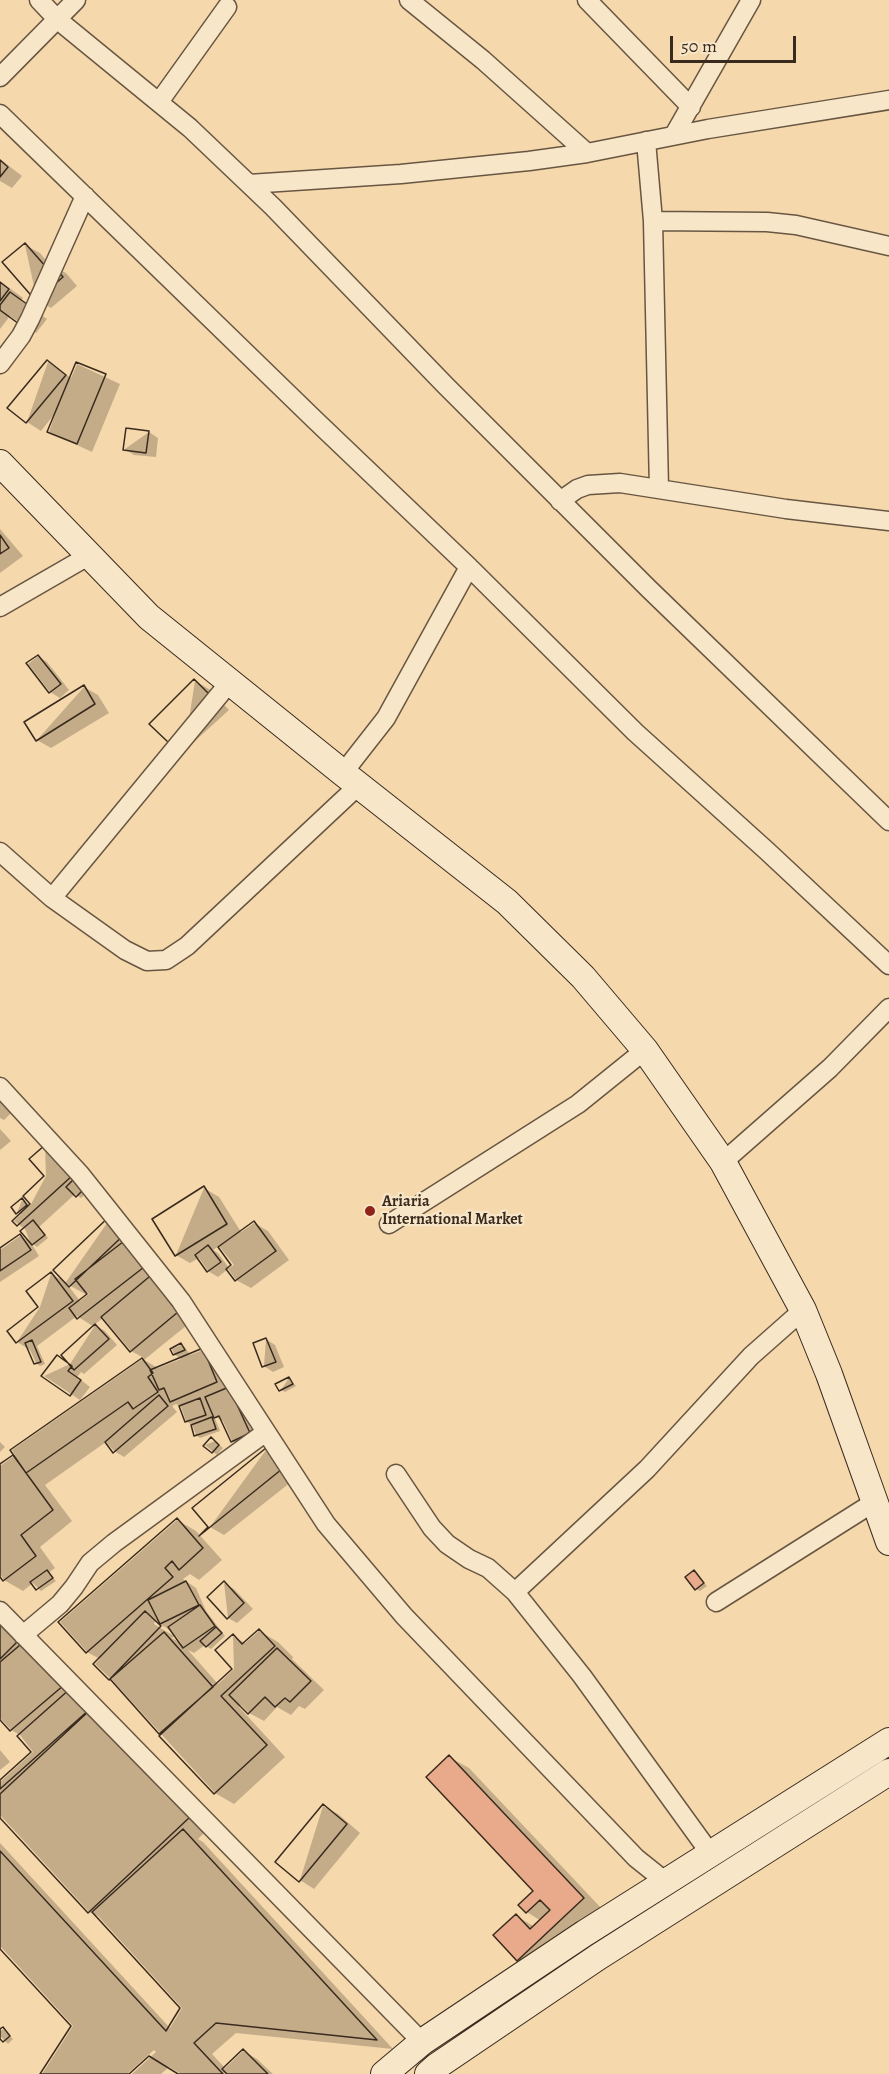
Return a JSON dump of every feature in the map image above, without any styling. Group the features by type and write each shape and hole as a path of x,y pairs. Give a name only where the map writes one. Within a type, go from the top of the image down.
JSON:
{"main road":[{"path":"0,463 149,616 507,902 583,977 645,1050 723,1162 802,1310 829,1374 889,1542"},
{"path":"384,2074 422,2042 666,1881 889,1741"},
{"path":"428,2074 598,1957 889,1772"}],"street":[{"path":"39,0 58,20 190,128 249,184 560,501 889,821"},
{"path":"0,77 76,0"},
{"path":"409,0 483,60 587,153"},
{"path":"587,0 691,107"},
{"path":"674,135 751,0"},
{"path":"159,102 227,7"},
{"path":"249,184 401,174 529,161 587,153 674,135 889,100"},
{"path":"0,114 469,567 635,732 889,965"},
{"path":"646,141 653,221 659,489"},
{"path":"0,364 21,336 30,319 85,196"},
{"path":"653,221 786,224 889,246"},
{"path":"560,501 577,489 599,483 620,483 786,509 889,521"},
{"path":"0,607 90,555"},
{"path":"0,852 52,898 125,950 147,961 166,960 187,946 351,779 469,567"},
{"path":"52,898 230,682"},
{"path":"723,1162 830,1068 889,1008"},
{"path":"389,1224 578,1104 645,1050"},
{"path":"0,1088 80,1174 181,1301 326,1524 404,1616 636,1858 666,1881"},
{"path":"515,1592 647,1469 751,1356 802,1310"},
{"path":"23,1635 60,1604 90,1563 266,1432"},
{"path":"396,1474 432,1528 447,1544 469,1559 488,1568 515,1592 582,1676 710,1853"},
{"path":"716,1602 876,1501"},
{"path":"0,1611 422,2042"}],"building":[{"path":"0,160 8,167 0,177"},
{"path":"0,160 8,167 0,177"},
{"path":"25,243 46,267 51,263 63,277 36,301 2,262"},
{"path":"25,243 46,267 51,263 63,277 36,301 2,262"},
{"path":"0,282 9,289 0,301"},
{"path":"0,282 9,289 0,301"},
{"path":"10,292 38,312 26,329 0,310 0,305"},
{"path":"10,292 38,312 26,329 0,310 0,305"},
{"path":"47,360 66,375 26,423 7,408"},
{"path":"47,360 66,375 26,423 7,408"},
{"path":"76,362 106,374 77,444 47,432"},
{"path":"76,362 106,374 77,444 47,432"},
{"path":"126,428 149,431 146,453 123,450"},
{"path":"126,428 149,431 146,453 123,450"},
{"path":"0,535 9,548 0,554"},
{"path":"0,535 9,548 0,554"},
{"path":"38,655 61,684 49,693 26,663"},
{"path":"38,655 61,684 49,693 26,663"},
{"path":"194,679 216,701 169,743 149,724"},
{"path":"194,679 216,701 169,743 149,724"},
{"path":"84,685 95,704 36,741 24,722"},
{"path":"84,685 95,704 36,741 24,722"},
{"path":"45,1145 73,1175 17,1226 12,1221 30,1204 23,1196 44,1176 29,1159"},
{"path":"45,1145 73,1175 17,1226 12,1221 30,1204 23,1196 44,1176 29,1159"},
{"path":"76,1177 86,1187 76,1197 66,1187"},
{"path":"76,1177 86,1187 76,1197 66,1187"},
{"path":"204,1186 227,1224 175,1256 152,1219"},
{"path":"204,1186 227,1224 175,1256 152,1219"},
{"path":"22,1198 27,1205 16,1214 11,1207"},
{"path":"22,1198 27,1205 16,1214 11,1207"},
{"path":"112,1214 128,1231 69,1287 53,1270"},
{"path":"112,1214 128,1231 69,1287 53,1270"},
{"path":"33,1220 45,1235 32,1245 20,1231"},
{"path":"33,1220 45,1235 32,1245 20,1231"},
{"path":"254,1221 276,1251 235,1281 226,1269 231,1265 218,1247"},
{"path":"254,1221 276,1251 235,1281 226,1269 231,1265 218,1247"},
{"path":"20,1234 31,1250 0,1271 0,1248"},
{"path":"20,1234 31,1250 0,1271 0,1248"},
{"path":"128,1238 148,1264 77,1319 69,1308 87,1294 75,1279"},
{"path":"128,1238 148,1264 77,1319 69,1308 87,1294 75,1279"},
{"path":"208,1245 221,1262 207,1272 195,1255"},
{"path":"208,1245 221,1262 207,1272 195,1255"},
{"path":"51,1272 73,1301 16,1343 7,1331 38,1307 26,1291"},
{"path":"51,1272 73,1301 16,1343 7,1331 38,1307 26,1291"},
{"path":"155,1272 174,1295 168,1300 178,1312 130,1352 101,1317"},
{"path":"155,1272 174,1295 168,1300 178,1312 130,1352 101,1317"},
{"path":"95,1324 109,1339 74,1370 61,1355"},
{"path":"95,1324 109,1339 74,1370 61,1355"},
{"path":"266,1338 276,1362 262,1367 253,1343"},
{"path":"266,1338 276,1362 262,1367 253,1343"},
{"path":"32,1340 41,1362 34,1364 25,1343"},
{"path":"32,1340 41,1362 34,1364 25,1343"},
{"path":"181,1343 185,1350 173,1355 170,1349"},
{"path":"181,1343 185,1350 173,1355 170,1349"},
{"path":"203,1348 217,1382 170,1402 164,1388 159,1390 150,1370"},
{"path":"203,1348 217,1382 170,1402 164,1388 159,1390 150,1370"},
{"path":"57,1355 72,1366 68,1371 81,1380 70,1396 41,1376"},
{"path":"57,1355 72,1366 68,1371 81,1380 70,1396 41,1376"},
{"path":"142,1358 153,1373 148,1377 158,1392 133,1409 128,1402 26,1473 10,1450"},
{"path":"142,1358 153,1373 148,1377 158,1392 133,1409 128,1402 26,1473 10,1450"},
{"path":"289,1377 293,1384 279,1391 275,1384"},
{"path":"289,1377 293,1384 279,1391 275,1384"},
{"path":"229,1387 250,1433 231,1442 219,1416 214,1418 205,1397"},
{"path":"229,1387 250,1433 231,1442 219,1416 214,1418 205,1397"},
{"path":"159,1395 168,1406 113,1453 105,1442"},
{"path":"159,1395 168,1406 113,1453 105,1442"},
{"path":"200,1398 206,1415 185,1422 179,1406"},
{"path":"200,1398 206,1415 185,1422 179,1406"},
{"path":"212,1417 216,1429 194,1436 191,1425"},
{"path":"212,1417 216,1429 194,1436 191,1425"},
{"path":"211,1437 219,1445 212,1453 203,1446"},
{"path":"211,1437 219,1445 212,1453 203,1446"},
{"path":"266,1448 282,1469 199,1536 208,1527 192,1508"},
{"path":"266,1448 282,1469 199,1536 208,1527 192,1508"},
{"path":"13,1455 53,1510 21,1535 36,1556 3,1581 0,1577 0,1464"},
{"path":"13,1455 53,1510 21,1535 36,1556 3,1581 0,1577 0,1464"},
{"path":"177,1518 203,1548 179,1570 172,1561 165,1568 173,1577 86,1653 58,1622"},
{"path":"177,1518 203,1548 179,1570 172,1561 165,1568 173,1577 86,1653 58,1622"},
{"path":"47,1570 53,1578 36,1590 30,1582"},
{"path":"47,1570 53,1578 36,1590 30,1582"},
{"path":"694,1570 704,1583 695,1590 685,1577"},
{"path":"186,1581 199,1605 160,1624 148,1600"},
{"path":"186,1581 199,1605 160,1624 148,1600"},
{"path":"224,1581 244,1603 227,1619 207,1597"},
{"path":"224,1581 244,1603 227,1619 207,1597"},
{"path":"200,1605 215,1626 183,1648 168,1627"},
{"path":"200,1605 215,1626 183,1648 168,1627"},
{"path":"145,1611 161,1626 109,1680 93,1664"},
{"path":"145,1611 161,1626 109,1680 93,1664"},
{"path":"0,1618 21,1638 0,1659"},
{"path":"0,1618 21,1638 0,1659"},
{"path":"216,1627 222,1633 206,1647 200,1641"},
{"path":"216,1627 222,1633 206,1647 200,1641"},
{"path":"259,1629 275,1646 221,1696 267,1745 214,1794 159,1736 232,1669 215,1650 233,1634 242,1644"},
{"path":"259,1629 275,1646 221,1696 267,1745 214,1794 159,1736 232,1669 215,1650 233,1634 242,1644"},
{"path":"164,1632 213,1687 159,1734 110,1679"},
{"path":"164,1632 213,1687 159,1734 110,1679"},
{"path":"26,1640 64,1685 10,1731 0,1720 0,1662"},
{"path":"26,1640 64,1685 10,1731 0,1720 0,1662"},
{"path":"277,1648 311,1681 290,1702 285,1698 275,1707 265,1697 248,1714 229,1695"},
{"path":"277,1648 311,1681 290,1702 285,1698 275,1707 265,1697 248,1714 229,1695"},
{"path":"71,1688 90,1709 0,1789 0,1780 31,1752 17,1736"},
{"path":"71,1688 90,1709 0,1789 0,1780 31,1752 17,1736"},
{"path":"90,1710 191,1816 88,1913 0,1818 0,1794"},
{"path":"90,1710 191,1816 88,1913 0,1818 0,1794"},
{"path":"449,1755 584,1898 517,1961 493,1935 516,1914 530,1929 550,1910 540,1900 526,1913 518,1905 533,1891 426,1777"},
{"path":"323,1804 347,1824 299,1882 275,1862"},
{"path":"323,1804 347,1824 299,1882 275,1862"},
{"path":"183,1829 377,2040 216,2023 194,2043 223,2074 178,2074 149,2056 129,2074 40,2074 71,2026 0,1949 0,1851 166,2031 180,2008 92,1912"},
{"path":"183,1829 377,2040 216,2023 194,2043 223,2074 178,2074 149,2056 129,2074 40,2074 71,2026 0,1949 0,1851 166,2031 180,2008 92,1912"},
{"path":"3,2027 10,2036 3,2042 0,2039 0,2029"},
{"path":"3,2027 10,2036 3,2042 0,2039 0,2029"},
{"path":"243,2049 268,2074 227,2074 222,2069"},
{"path":"243,2049 268,2074 227,2074 222,2069"}],"place":[{"name":"Ariaria International Market","path":"370,1211"}]}
